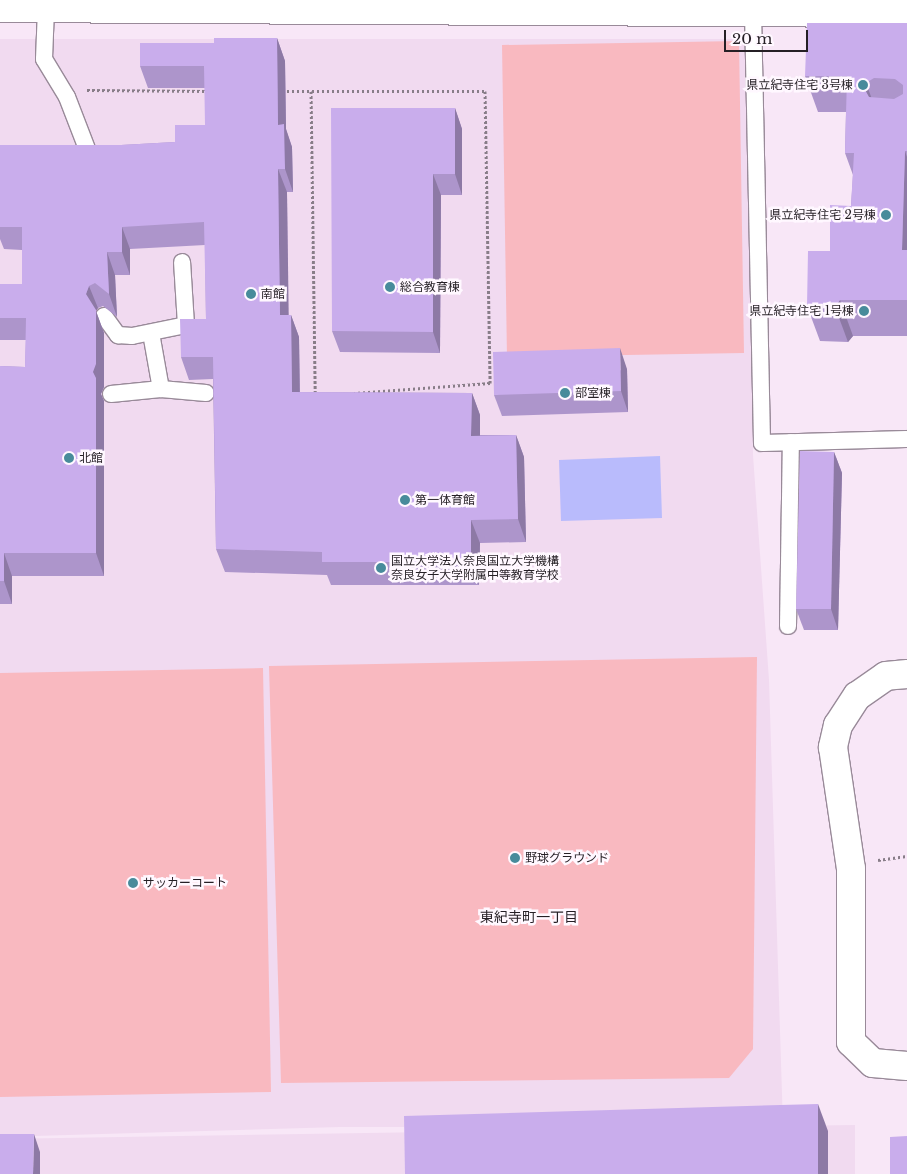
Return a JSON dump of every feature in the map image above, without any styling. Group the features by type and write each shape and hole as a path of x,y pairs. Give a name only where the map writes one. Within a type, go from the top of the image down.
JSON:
{"street":[{"path":"0,8 494,6 753,12 791,6 907,13"},
{"path":"907,674 886,676 857,696 838,725 833,747 851,865 851,1042 873,1063 907,1066"}],"lane":[{"path":"46,9 44,59 62,88 89,154 113,156"},
{"path":"753,12 762,442 907,440"},
{"path":"104,316 118,335 151,333 186,325 182,262"},
{"path":"151,333 161,389"},
{"path":"111,394 161,389 206,393"},
{"path":"788,626 791,442"}],"path":[{"path":"62,88 218,91"},
{"path":"278,91 485,91 490,383 344,393"},
{"path":"311,91 315,396 325,395"}],"shaded area":[{"name":"国立大学法人奈良国立大学機構 奈良女子大学附属中等教育学校","path":"0,39 747,39 753,455 769,680 783,1126 855,1125 855,1174 0,1174 0,1139 732,1127 340,1127 0,1137"},
{"path":"739,41 744,353 507,357 502,45"},
{"name":"野球グラウンド","path":"757,657 753,1049 729,1078 281,1083 269,666"},
{"name":"サッカーコート","path":"263,668 271,1092 0,1097 0,673"}],"water":[{"path":"660,456 662,518 561,521 559,460"}],"building":[{"path":"807,23 907,23 907,151 905,151 902,250 907,250 907,300 840,300 835,307 807,306 808,251 830,251 830,205 851,206 854,153 845,153 847,76 805,76","holes":["874,78 895,79 903,85 903,94 894,99 869,97 864,88 866,83"]},
{"path":"214,38 277,38 278,125 284,124 285,169 278,169 280,315 291,315 292,392 472,393 471,436 516,435 518,519 471,520 471,562 322,562 322,552 216,549 213,357 181,357 180,319 206,319 204,222 122,227 122,252 107,252 109,294 95,283 89,286 86,294 96,310 96,364 93,372 96,378 96,553 4,553 4,581 0,581 0,366 25,367 26,318 0,318 0,284 22,284 22,227 0,227 0,145 121,145 175,142 175,125 205,125 204,66 140,66 140,43 214,43"},
{"name":"総合教育棟","path":"331,108 455,108 455,174 433,174 433,332 332,331"},
{"path":"620,348 621,391 494,395 493,352"},
{"path":"800,451 834,452 831,609 796,609"},
{"path":"818,1104 818,1174 405,1174 404,1116"},
{"path":"0,1134 34,1134 33,1174 0,1174"},
{"path":"907,1136 907,1174 890,1174 890,1137"}],"place":[{"name":"県立紀寺住宅 3号棟","path":"863,85"},
{"name":"県立紀寺住宅 2号棟","path":"886,215"},
{"name":"総合教育棟","path":"390,287"},
{"name":"南館","path":"251,294"},
{"name":"県立紀寺住宅 1号棟","path":"864,311"},
{"name":"部室棟","path":"565,393"},
{"name":"北館","path":"69,458"},
{"name":"第一体育館","path":"405,500"},
{"name":"国立大学法人奈良国立大学機構 奈良女子大学附属中等教育学校","path":"381,568"},
{"name":"野球グラウンド","path":"515,858"},
{"name":"サッカーコート","path":"133,883"}],"district":[{"name":"東紀寺町一丁目","path":"529,917"}]}
